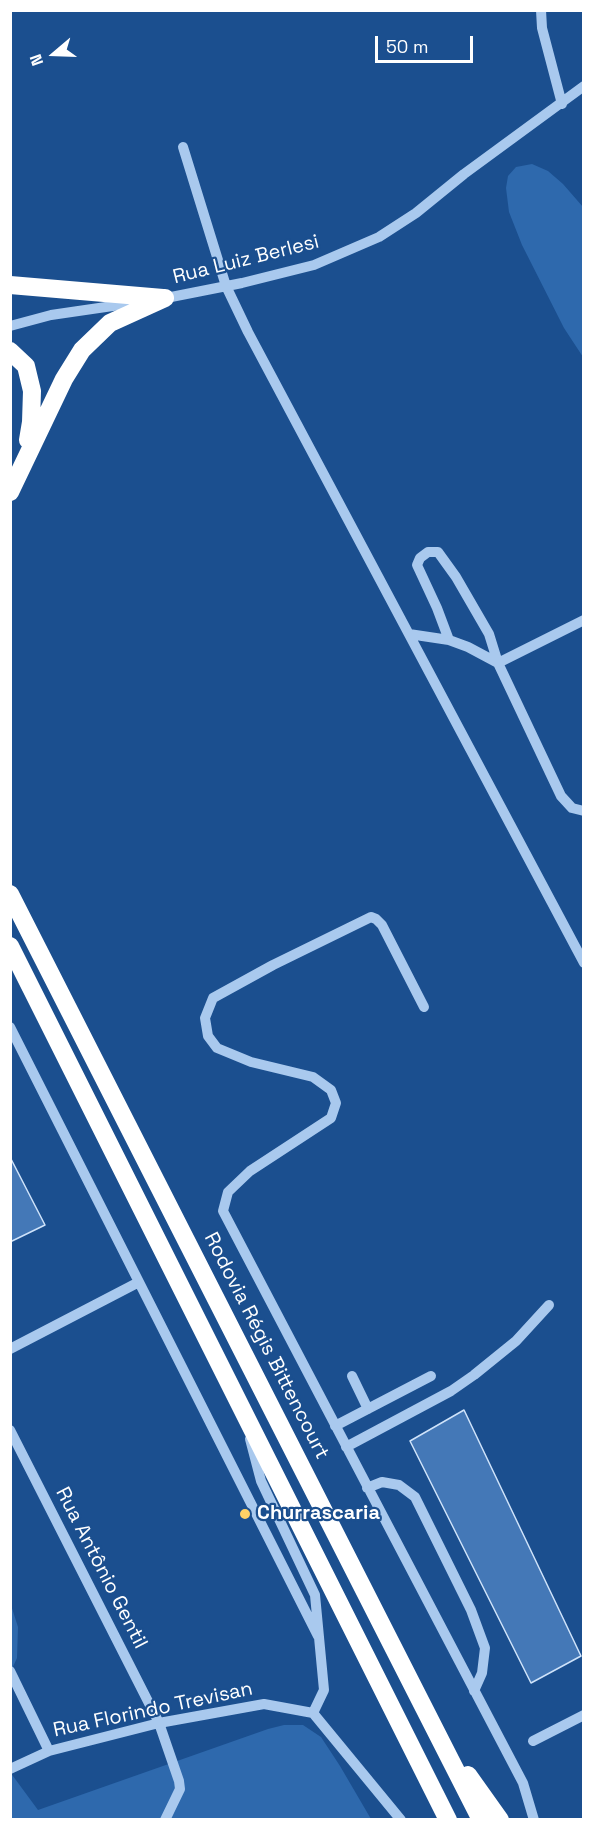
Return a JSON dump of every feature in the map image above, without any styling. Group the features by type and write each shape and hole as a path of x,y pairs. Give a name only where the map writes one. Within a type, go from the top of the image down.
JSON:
{"highway":[{"path":"10,285 165,298"},
{"path":"10,492 64,379 82,350 110,323 165,298"},
{"path":"10,351 26,366 32,391 31,422 25,460"},
{"path":"10,887 28,928"},
{"name":"Rodovia Régis Bittencourt","path":"10,894 481,1820"},
{"path":"10,946 448,1820"},
{"path":"10,967 61,1045"},
{"path":"439,1735 500,1820"}],"street":[{"path":"533,10 542,28"},
{"path":"541,10 542,28 562,104"},
{"name":"Rua Luiz Berlesi","path":"10,326 51,315 165,298 226,286 314,265 379,237 416,213 464,174 584,86"},
{"path":"183,147 226,286 248,332 584,963"},
{"path":"449,640 417,565 420,558 428,552 438,552 456,577 489,634 498,663 561,796 572,808 584,811"},
{"path":"498,663 584,620"},
{"path":"409,634 449,640 498,663"},
{"path":"424,1007 382,925 371,917 273,965 213,998 205,1018 208,1036 217,1048 251,1062 313,1077 331,1090 336,1102 332,1118 250,1171 228,1192 223,1211 523,1783 534,1820"},
{"path":"10,1028 318,1636"},
{"path":"10,1349 139,1282"},
{"path":"346,1447 451,1391 474,1375 516,1341 549,1305"},
{"path":"352,1376 368,1409"},
{"path":"335,1426 431,1376"},
{"path":"244,1415 261,1481 315,1595 324,1690 313,1713 401,1820"},
{"name":"Rua Antônio Gentil","path":"10,1430 159,1723 180,1790 165,1820"},
{"path":"367,1488 382,1482 399,1485 415,1497 471,1610 485,1648 482,1673 474,1691"},
{"path":"10,1671 49,1751"},
{"name":"Rua Florindo Trevisan","path":"10,1769 49,1751 159,1723 264,1704 313,1713"},
{"path":"533,1741 584,1715"}],"shaded area":[{"path":"532,164 548,171 583,207 583,357 564,328 522,245 509,212 506,188 508,176 516,167"},
{"path":"10,1602 18,1627 17,1658 11,1671"},
{"path":"284,1725 303,1725 321,1737 371,1819 11,1819 10,1772 38,1810"}],"building":[{"path":"10,1157 45,1225 10,1242"},
{"path":"464,1410 581,1656 531,1683 410,1441"}],"place":[{"name":"Churrascaria","path":"245,1514"}]}
